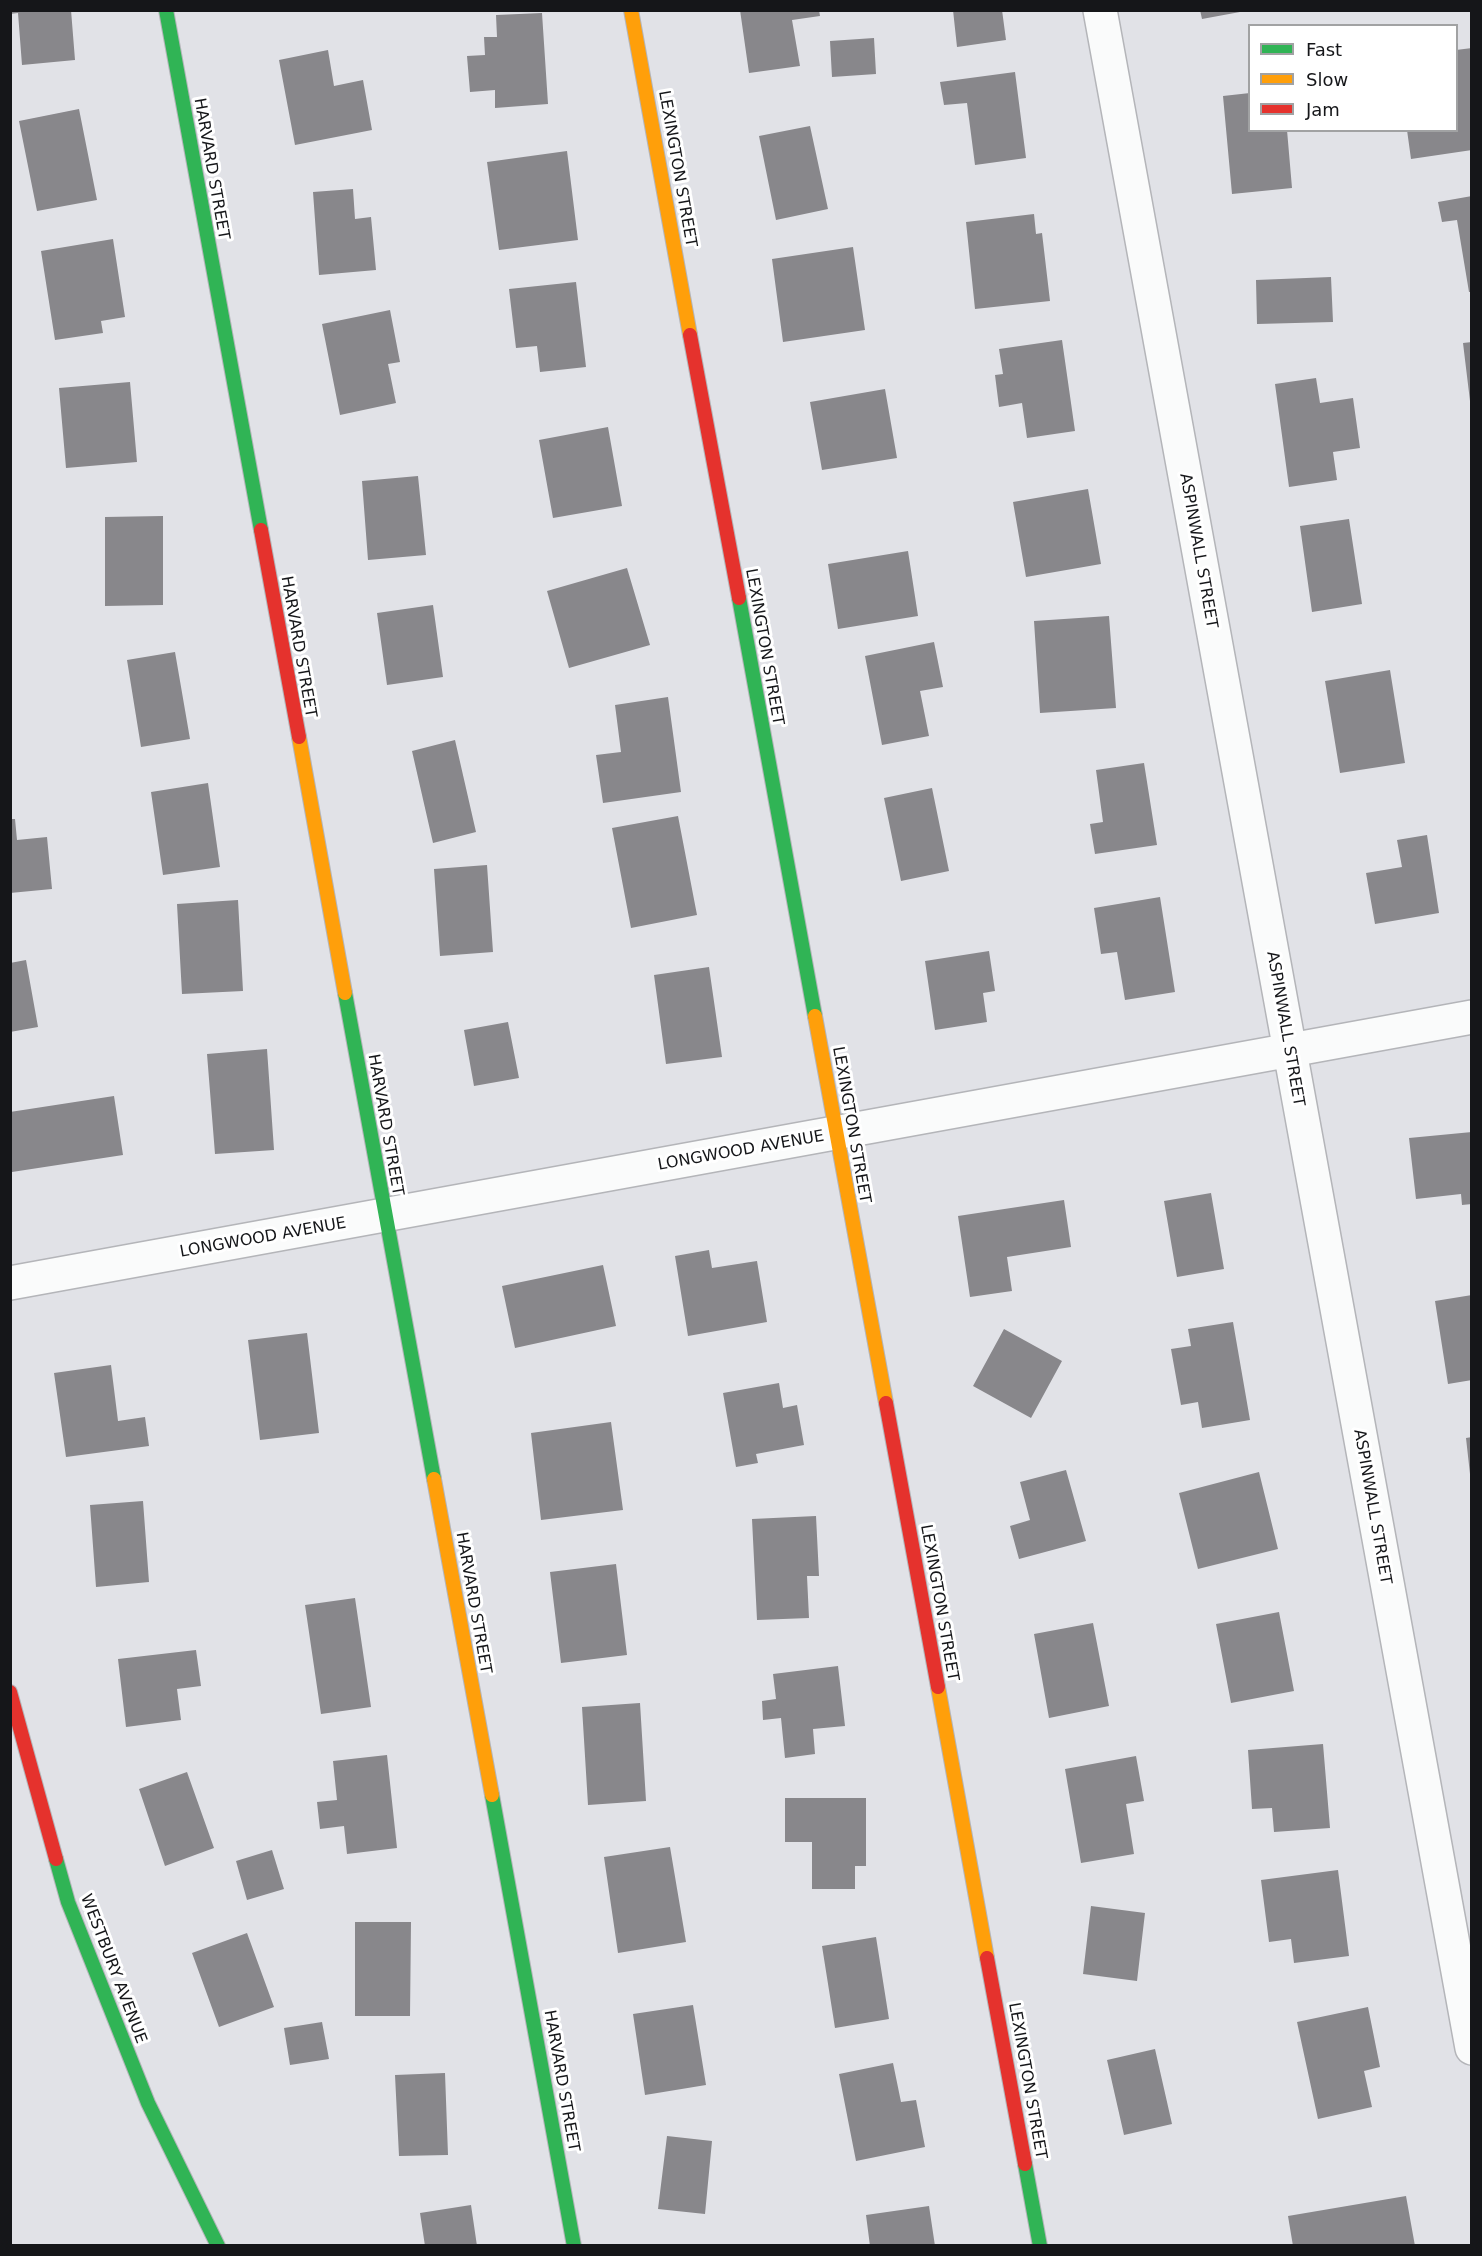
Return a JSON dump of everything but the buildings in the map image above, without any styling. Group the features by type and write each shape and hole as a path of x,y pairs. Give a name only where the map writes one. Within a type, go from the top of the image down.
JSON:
{"street":[{"name":"HARVARD STREET","path":"166,10 574,2246"},
{"name":"LEXINGTON STREET","path":"631,10 1040,2246"},
{"name":"ASPINWALL STREET","path":"1100,10 1288,1050 1472,2048"},
{"name":"LONGWOOD AVENUE","path":"10,1283 1472,1017"},
{"name":"WESTBURY AVENUE","path":"10,1692 68,1902 148,2103 218,2246"}],"traffic: fast":[{"path":"166,10 261,530"},
{"path":"739,598 815,1016"},
{"path":"345,993 434,1479"},
{"path":"492,1795 574,2246"},
{"path":"56,1859 68,1902 148,2103 218,2246"},
{"path":"1025,2164 1040,2246"}],"traffic: slow":[{"path":"631,10 690,335"},
{"path":"299,737 345,993"},
{"path":"815,1016 886,1403"},
{"path":"434,1479 492,1795"},
{"path":"938,1687 987,1958"}],"traffic: jam":[{"path":"690,335 739,598"},
{"path":"261,530 299,737"},
{"path":"886,1403 938,1687"},
{"path":"10,1692 56,1859"},
{"path":"987,1958 1025,2164"}]}
